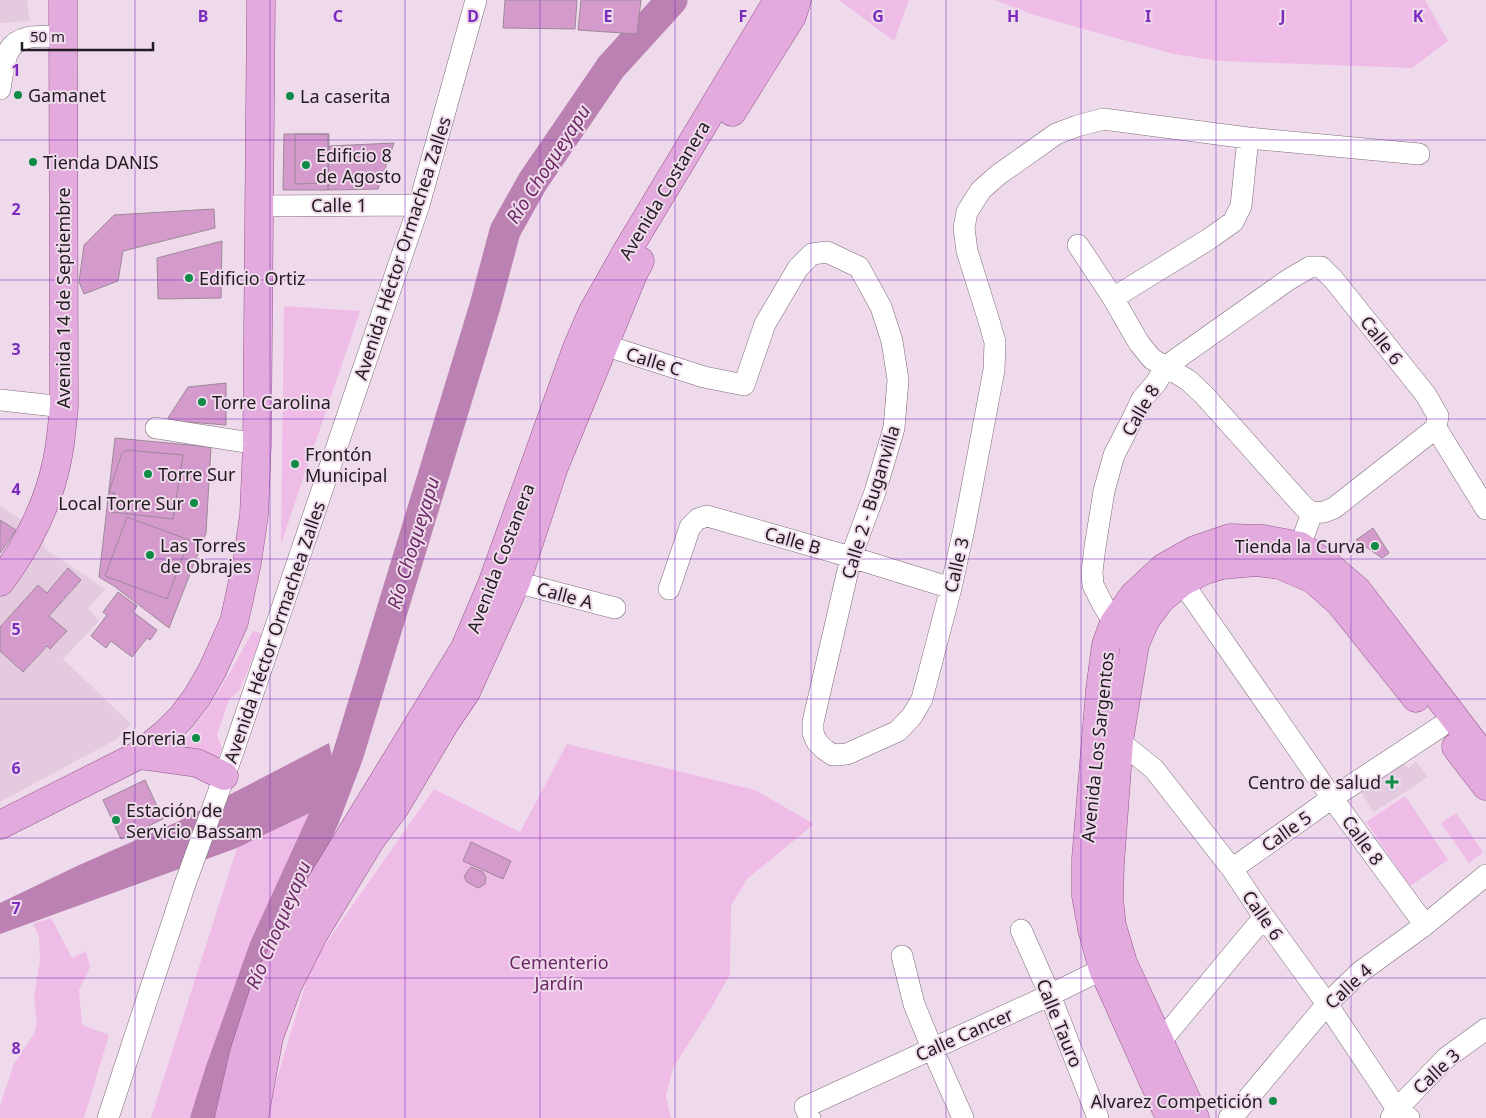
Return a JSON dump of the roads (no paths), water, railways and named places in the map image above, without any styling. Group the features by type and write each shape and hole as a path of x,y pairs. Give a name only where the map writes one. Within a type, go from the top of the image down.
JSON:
{"main road":[{"name":"Avenida 14 de Septiembre","path":"0,582 10,570 35,528 48,493 57,461 64,407 64,0"},
{"path":"0,825 139,755 166,733 182,717 197,697 212,671 234,622 247,563 254,515 257,444 261,0"},
{"name":"Avenida Costanera","path":"229,1118 244,1053 266,985 301,916 465,648 492,584 577,348 592,312 778,0"},
{"name":"Avenida Costanera","path":"254,1118 269,1037 288,985 313,935 370,841 395,807 445,723 466,692 516,582 554,467 634,272 792,16 797,0"},
{"name":"Avenida Los Sargentos","path":"1107,738 1100,690 1106,645 1114,623 1134,595 1163,568 1195,550 1230,538 1263,540 1300,546 1329,566 1357,590 1486,759"},
{"name":"Avenida Los Sargentos","path":"1196,1118 1153,1052 1113,966 1092,929 1086,896 1086,859 1107,738 1134,644 1146,619 1161,599 1182,582 1205,570 1222,565 1256,562 1280,565 1313,579 1340,603 1486,786"},
{"path":"139,755 197,763 224,776"},
{"name":"Avenida Los Sargentos","path":"1153,1052 1170,1118"}],"street":[{"name":"Avenida Héctor Ormachea Zalles","path":"108,1118 185,884 224,776 419,205 476,0"},
{"path":"0,88 7,53 12,45 30,37 63,37"},
{"name":"Calle 3","path":"833,755 847,754 898,731 912,716 922,699 951,588 964,529 994,370 995,342 990,320 967,251 964,228 967,212 981,190 998,175 1056,134 1102,119 1248,138 1420,154"},
{"path":"1112,298 1209,240 1233,222 1241,206 1248,138"},
{"name":"Calle 1","path":"260,206 419,205"},
{"path":"1078,245 1139,343 1152,359 1188,380 1204,395 1304,507 1312,513 1324,512 1334,508 1436,428 1486,509"},
{"name":"Calle C","path":"604,346 704,376 744,385 765,324 798,268 812,254 827,252 840,257"},
{"name":"Calle 2 - Buganvilla","path":"833,755 818,742 813,733 813,722 851,557 875,492 894,428 898,380 892,341 882,307 859,266 840,257"},
{"name":"Calle 6","path":"1310,268 1321,267 1334,280 1426,395 1438,416 1436,428"},
{"name":"Calle 8","path":"1114,623 1093,585 1092,572 1095,547 1104,491 1114,455 1142,399 1156,383 1165,367 1273,290 1310,268"},
{"path":"0,400 64,407"},
{"path":"156,428 257,444"},
{"path":"1300,546 1312,513"},
{"name":"Calle B","path":"669,588 690,527 702,517 711,517 951,588"},
{"name":"Calle A","path":"516,582 615,608"},
{"name":"Calle 8","path":"1182,582 1332,798 1425,925"},
{"name":"Calle 5","path":"1232,869 1332,798 1440,727"},
{"name":"Calle 6","path":"1107,738 1154,769 1232,869 1327,1004 1399,1115"},
{"name":"Calle 4","path":"1229,1118 1235,1114 1327,1004 1360,972 1425,925 1486,875"},
{"path":"1153,1052 1264,917"},
{"name":"Calle Tauro","path":"1021,930 1050,995 1098,1118"},
{"path":"902,956 914,1004 963,1118"},
{"name":"Calle Cancer","path":"808,1113 932,1048 1113,966"},
{"name":"Calle 3","path":"1399,1115 1446,1058 1486,1029"}],"waterway":[{"name":"Río Choqueyapu","path":"206,1118 265,947 324,818 348,755 485,306 505,231 533,181 611,67 672,0"}],"place":[{"name":"Gamanet","path":"18,95"},
{"name":"La caserita","path":"290,96"},
{"name":"Tienda DANIS","path":"33,162"},
{"name":"Edificio 8 de Agosto","path":"306,165"},
{"name":"Edificio Ortiz","path":"189,278"},
{"name":"Torre Carolina","path":"202,402"},
{"name":"Frontón Municipal","path":"295,464"},
{"name":"Torre Sur","path":"148,474"},
{"name":"Local Torre Sur","path":"194,503"},
{"name":"Tienda la Curva","path":"1375,546"},
{"name":"Las Torres de Obrajes","path":"150,555"},
{"name":"Floreria","path":"196,738"},
{"name":"Centro de salud","path":"1392,782"},
{"name":"Estación de Servicio Bassam","path":"116,820"},
{"name":"Alvarez Competición","path":"1273,1101"}],"park label":[{"name":"Cementerio Jardín","path":"559,972"}]}
